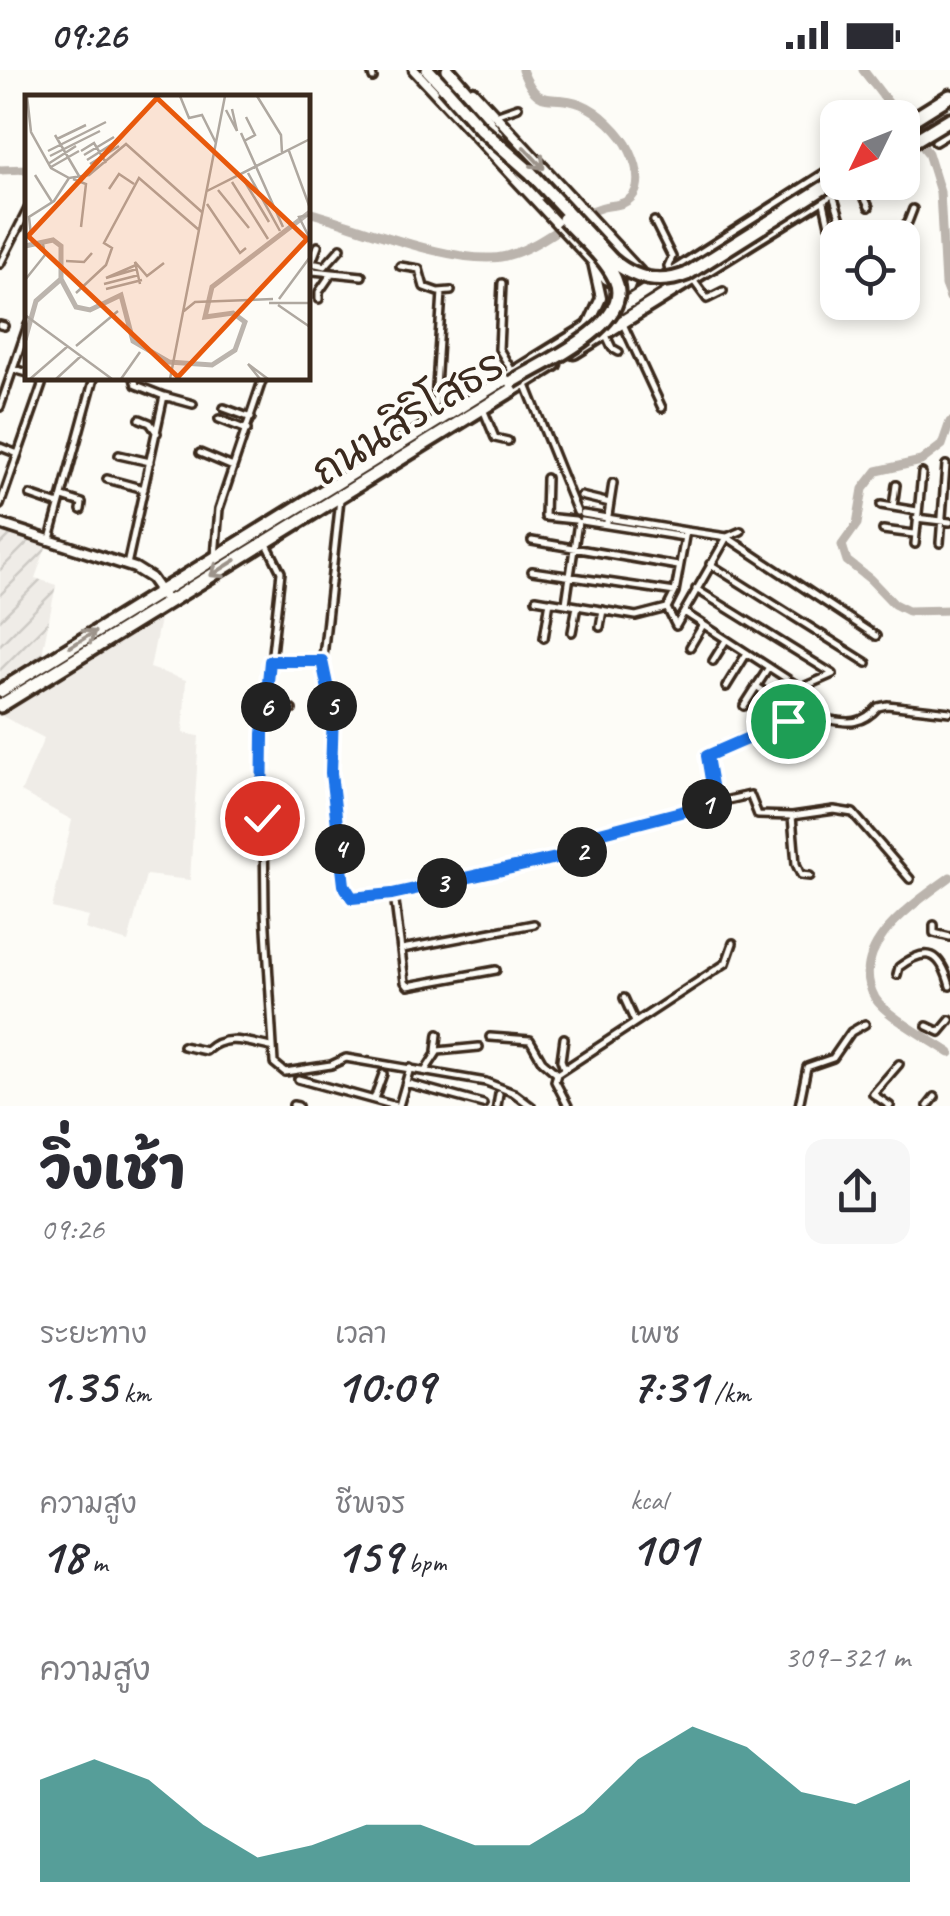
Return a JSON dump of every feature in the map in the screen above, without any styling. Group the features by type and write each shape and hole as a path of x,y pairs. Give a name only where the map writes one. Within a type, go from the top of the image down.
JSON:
{"highway":[{"path":"428,70 480,129 530,172 612,260 628,272 650,280 672,280 687,274 820,193"},
{"path":"438,70 498,136"},
{"path":"384,468 442,426 600,327 612,316 619,297 611,271 540,194 450,70"},
{"path":"920,115 950,96"},
{"path":"920,136 947,122"},
{"name":"ถนนสิริโสธร","path":"648,298 670,276 820,192"},
{"name":"ถนนสิริโสธร","path":"0,706 483,408 586,329 692,279 820,194"},
{"name":"ถนนสิริโสธร","path":"0,691 434,421 604,333 622,322 631,308"}],"main road":[{"path":"414,70 606,279 629,287 631,274 617,248"},
{"path":"450,70 639,272 670,276"},
{"path":"586,329 601,298 593,262"},
{"path":"0,524 127,565 144,573 168,602"}],"street":[{"path":"496,115 518,107"},
{"path":"935,142 947,122"},
{"path":"866,200 870,207"},
{"path":"909,220 914,208"},
{"path":"0,264 25,215"},
{"path":"654,222 672,258 668,266 670,276"},
{"path":"310,268 318,246"},
{"path":"312,263 324,266 340,248"},
{"path":"400,266 419,269 421,285 451,291"},
{"path":"310,273 362,276"},
{"path":"319,299 318,292 330,274"},
{"path":"692,279 707,299 723,291"},
{"path":"502,283 499,349 517,379 579,518 565,604"},
{"path":"434,421 442,292"},
{"path":"622,322 662,408"},
{"path":"604,333 612,348 619,352"},
{"path":"0,407 25,334"},
{"path":"13,368 25,372"},
{"path":"0,505 41,380"},
{"path":"50,540 93,380"},
{"path":"135,380 142,389 193,404"},
{"path":"216,557 220,509 262,380"},
{"path":"127,565 164,396"},
{"path":"224,408 251,418"},
{"path":"483,408 495,438 508,441"},
{"path":"140,419 150,423 156,433"},
{"path":"219,419 247,430"},
{"path":"0,447 18,454"},
{"path":"200,454 233,467"},
{"path":"119,455 150,462"},
{"path":"940,544 946,522 946,465"},
{"path":"915,544 922,473"},
{"path":"546,478 545,517 579,518 685,534 727,537 741,531"},
{"path":"107,479 144,489"},
{"path":"608,522 613,483"},
{"path":"893,507 896,485"},
{"path":"30,494 82,503 81,510"},
{"path":"340,496 322,661 333,713 331,773 344,885 352,898 394,894 593,850 596,834 750,795 758,815 792,816 834,810 853,813 910,879"},
{"path":"580,496 610,503"},
{"path":"881,505 946,522"},
{"path":"883,530 914,534"},
{"path":"536,598 636,616 667,608 675,592 685,534"},
{"path":"667,608 676,626 727,537"},
{"path":"727,537 876,636"},
{"path":"532,541 678,566"},
{"path":"266,542 281,572 266,708 262,826 270,1047 274,1064 285,1072 331,1066 346,1058 410,1068 486,1082 514,1092 531,1106"},
{"path":"710,564 867,663"},
{"path":"532,571 675,592"},
{"path":"684,612 801,688 832,674 696,590"},
{"path":"544,638 550,601"},
{"path":"572,632 577,606"},
{"path":"600,627 603,610"},
{"path":"690,647 703,625"},
{"path":"713,661 726,640"},
{"path":"726,687 747,653"},
{"path":"270,661 322,661"},
{"path":"744,706 768,667"},
{"path":"756,686 773,698"},
{"path":"715,803 707,756 788,721 820,718 856,724 878,707 888,706 950,712"},
{"path":"266,708 292,710"},
{"path":"792,816 796,864 801,875 810,876"},
{"path":"394,894 404,982 408,986 496,970"},
{"path":"402,948 534,924"},
{"path":"934,925 934,933 950,937"},
{"path":"568,1106 555,1081 557,1074 726,962 732,943"},
{"path":"896,975 900,966 912,958 934,956 942,960 950,986"},
{"path":"624,998 635,1022"},
{"path":"927,1026 940,1032 950,1020"},
{"path":"799,1106 807,1067 832,1058 851,1032 865,1024"},
{"path":"426,1071 436,1052 438,1034"},
{"path":"490,1036 530,1040 542,1062 557,1074"},
{"path":"564,1038 564,1068"},
{"path":"183,1046 206,1051 225,1040 270,1047"},
{"path":"436,1052 479,1047"},
{"path":"890,1106 874,1094 899,1064"},
{"path":"298,1079 398,1106 410,1068"},
{"path":"374,1100 383,1074"},
{"path":"406,1083 482,1104"},
{"path":"496,1106 499,1094"},
{"path":"928,1106 935,1097"}],"shaded area":[{"path":"0,530 47,545 35,578 56,585 42,654 0,680"},
{"path":"161,614 150,668 186,680 183,733 199,736 190,880 146,875 128,942 85,929 89,917 52,908 72,820 21,792 44,738 0,715"}],"waterway":[{"path":"310,213 436,251 486,258 519,252 588,213 630,199 637,187 637,172 630,151 616,130 581,104 540,97 522,70"},
{"path":"863,70 886,100"},
{"path":"920,143 928,153 940,192 945,285 950,298"},
{"path":"0,170 25,169"},
{"path":"950,422 942,445 921,461 877,471 863,489 857,524 842,545 847,561 894,604 908,611 950,610"},
{"path":"950,877 889,927 870,961 869,979 881,1005 950,1053"}],"route":[{"path":"262,818 263,734 270,661 322,661 333,713 331,773 344,885 352,898 392,894 593,850 596,834 715,803 707,756 788,721"}]}
